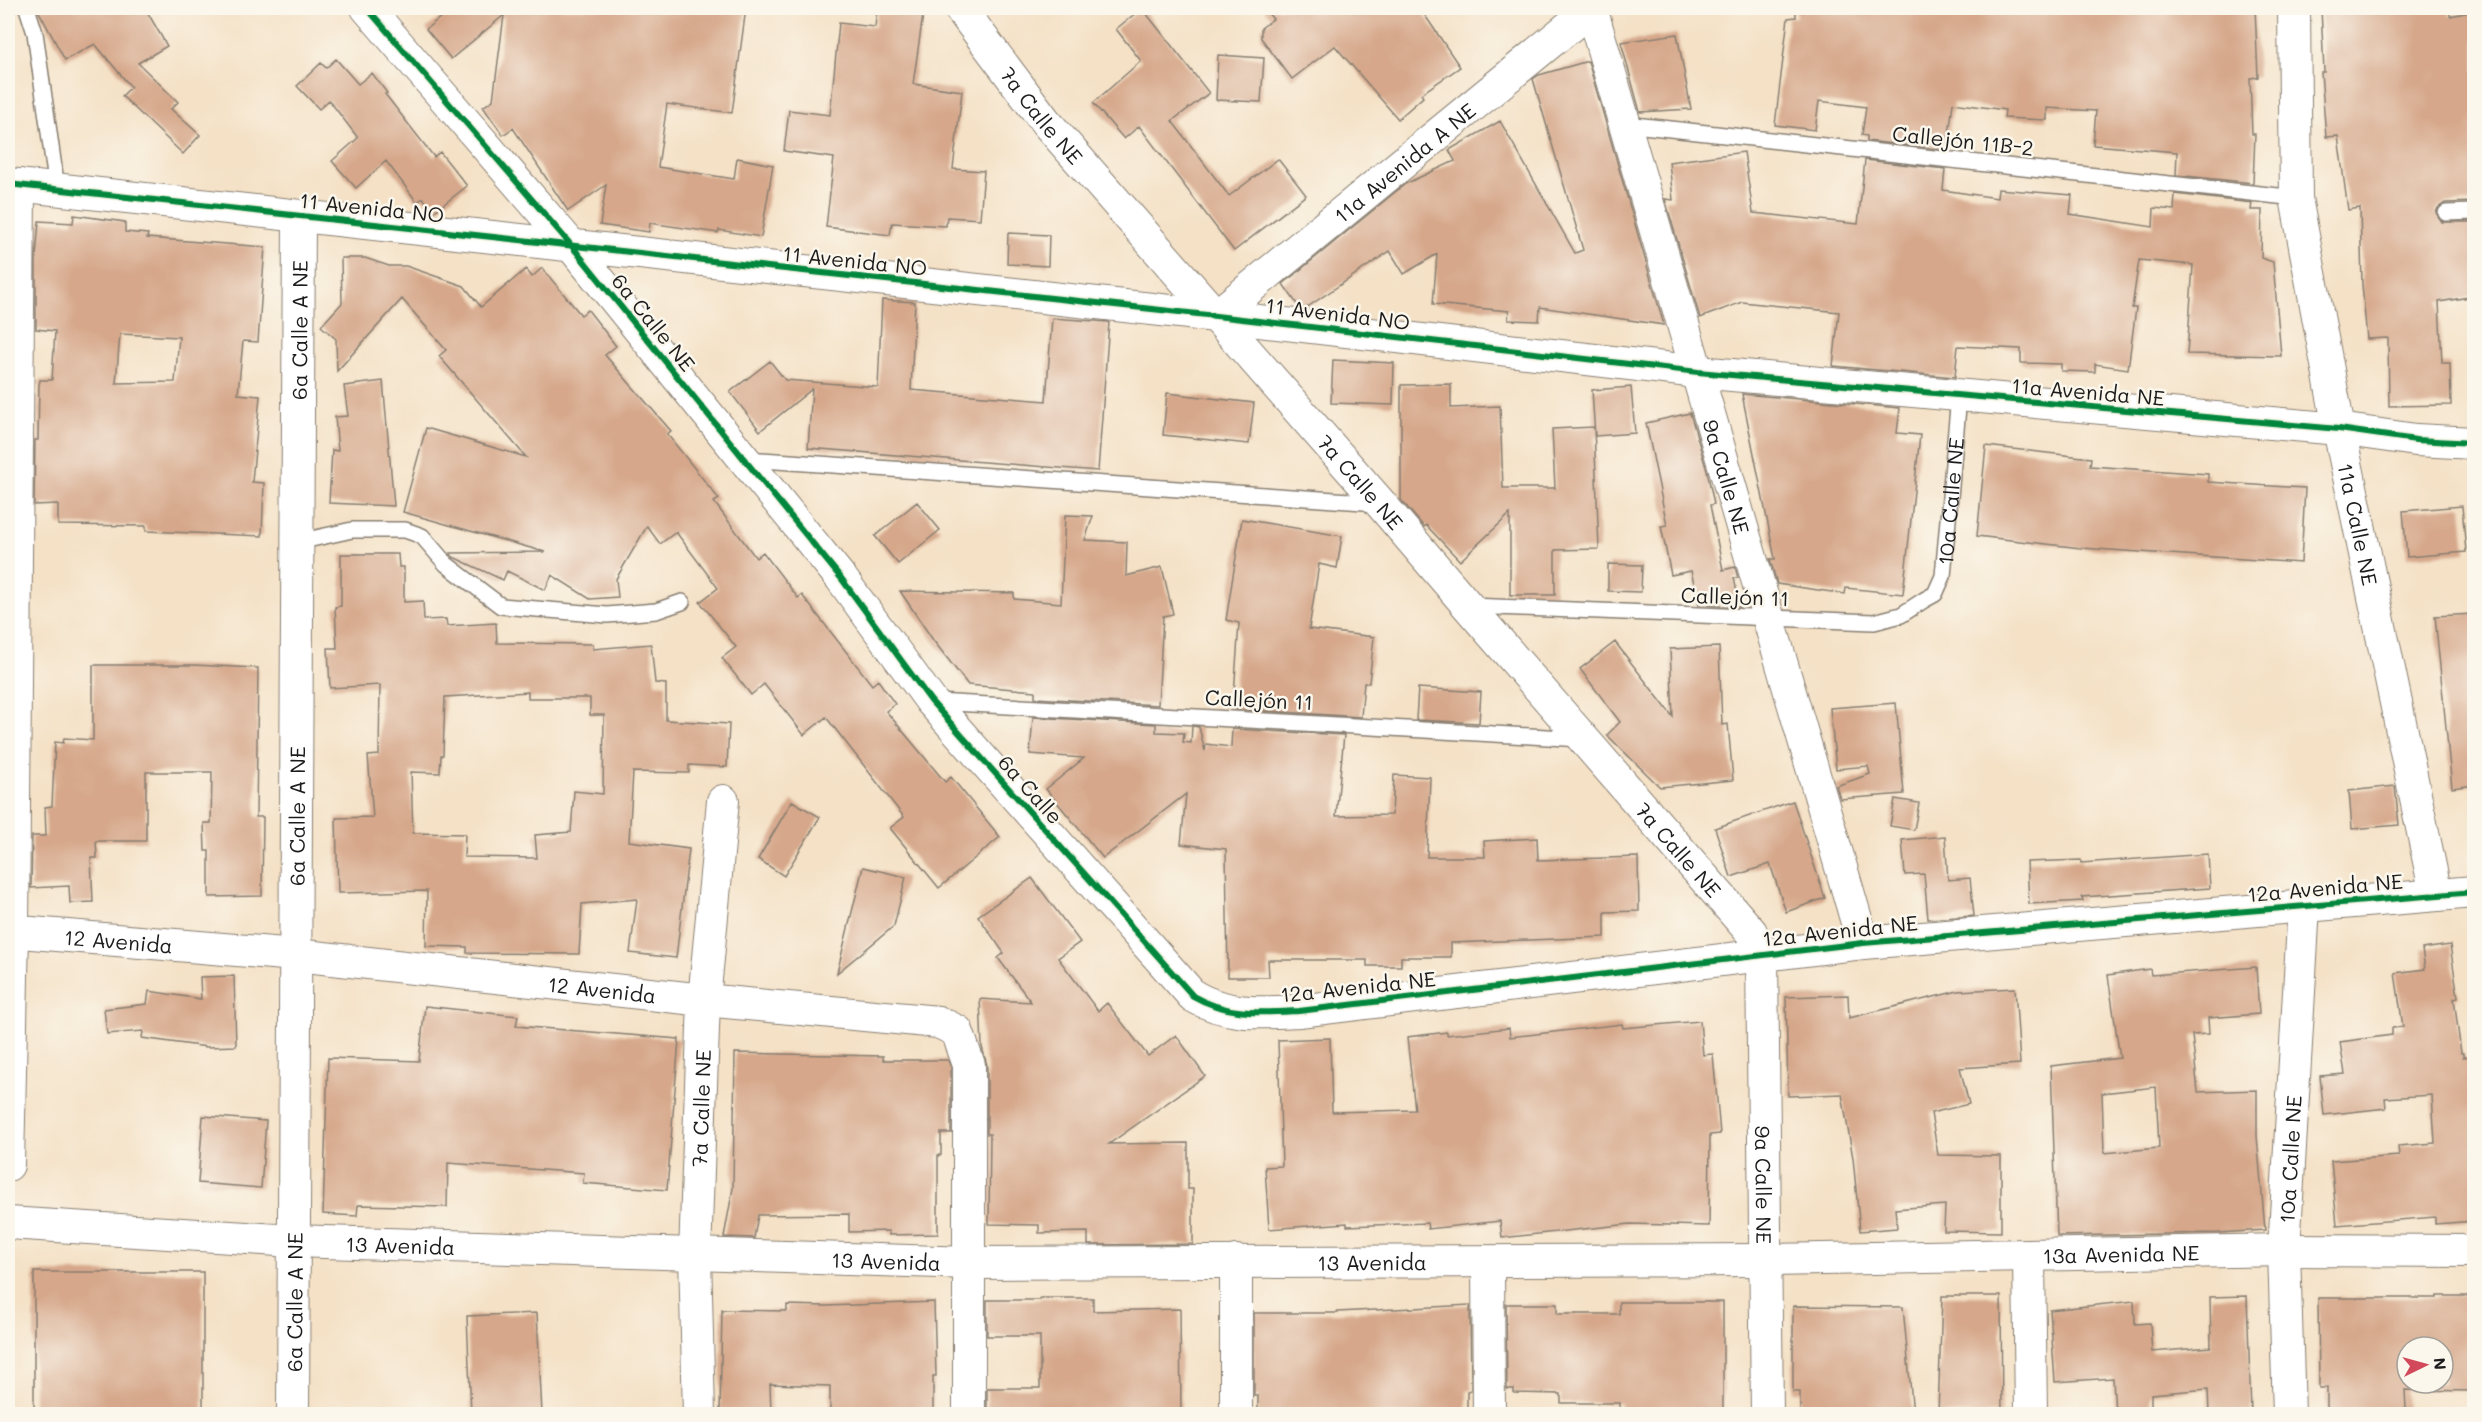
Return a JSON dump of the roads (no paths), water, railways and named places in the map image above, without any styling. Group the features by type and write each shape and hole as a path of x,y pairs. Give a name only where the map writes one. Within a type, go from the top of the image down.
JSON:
{"street":[{"name":"6a Calle NE","path":"367,8 571,245 841,578"},
{"name":"7a Calle NE","path":"960,8 1045,121 1586,740 1751,932 1762,955"},
{"name":"11a Avenida A NE","path":"1216,316 1591,8"},
{"name":"9a Calle NE","path":"1591,8 1863,943"},
{"name":"11a Calle NE","path":"2294,8 2296,198 2339,429 2436,895"},
{"name":"11 Avenida NO","path":"13,184 1216,316 1698,372"},
{"path":"8,1165 13,184"},
{"name":"6a Calle A NE","path":"293,1414 299,216"},
{"name":"11a Avenida NE","path":"1698,372 2339,429 2416,440 2475,443"},
{"name":"6a Calle","path":"841,578 931,701 1193,996 1212,1007"},
{"name":"7a Calle NE","path":"699,1414 694,1255 704,1000 723,801"},
{"name":"12a Avenida NE","path":"1212,1007 1262,1013 1299,1011 1863,943 2475,892"},
{"name":"10a Calle NE","path":"2289,1414 2284,1250 2304,906"},
{"name":"12 Avenida","path":"10,932 296,955 704,1000 938,1022 957,1031 969,1065 969,1414"},
{"name":"9a Calle NE","path":"1762,955 1767,1414"},
{"name":"13 Avenida","path":"8,1223 294,1242 970,1263 1766,1260"},
{"name":"13a Avenida NE","path":"1766,1260 2284,1250 2475,1251"},
{"path":"2029,1256 2031,1414"},
{"path":"1236,1261 1236,1414"},
{"path":"1488,1262 1490,1414"}],"lane":[{"path":"27,8 35,33 57,189"},
{"name":"Callejón 11B-2","path":"1625,124 2296,198"},
{"path":"2446,213 2475,212"},
{"name":"10a Calle NE","path":"1924,600 1935,594 1943,576 1959,396"},
{"path":"744,459 1381,504"},
{"path":"298,542 352,530 405,530 422,536 446,564 501,606 606,615 656,611 682,602"},
{"name":"Callejón 11","path":"1467,605 1874,622 1901,615 1924,600"},
{"name":"Callejón 11","path":"931,701 1586,740"}]}
